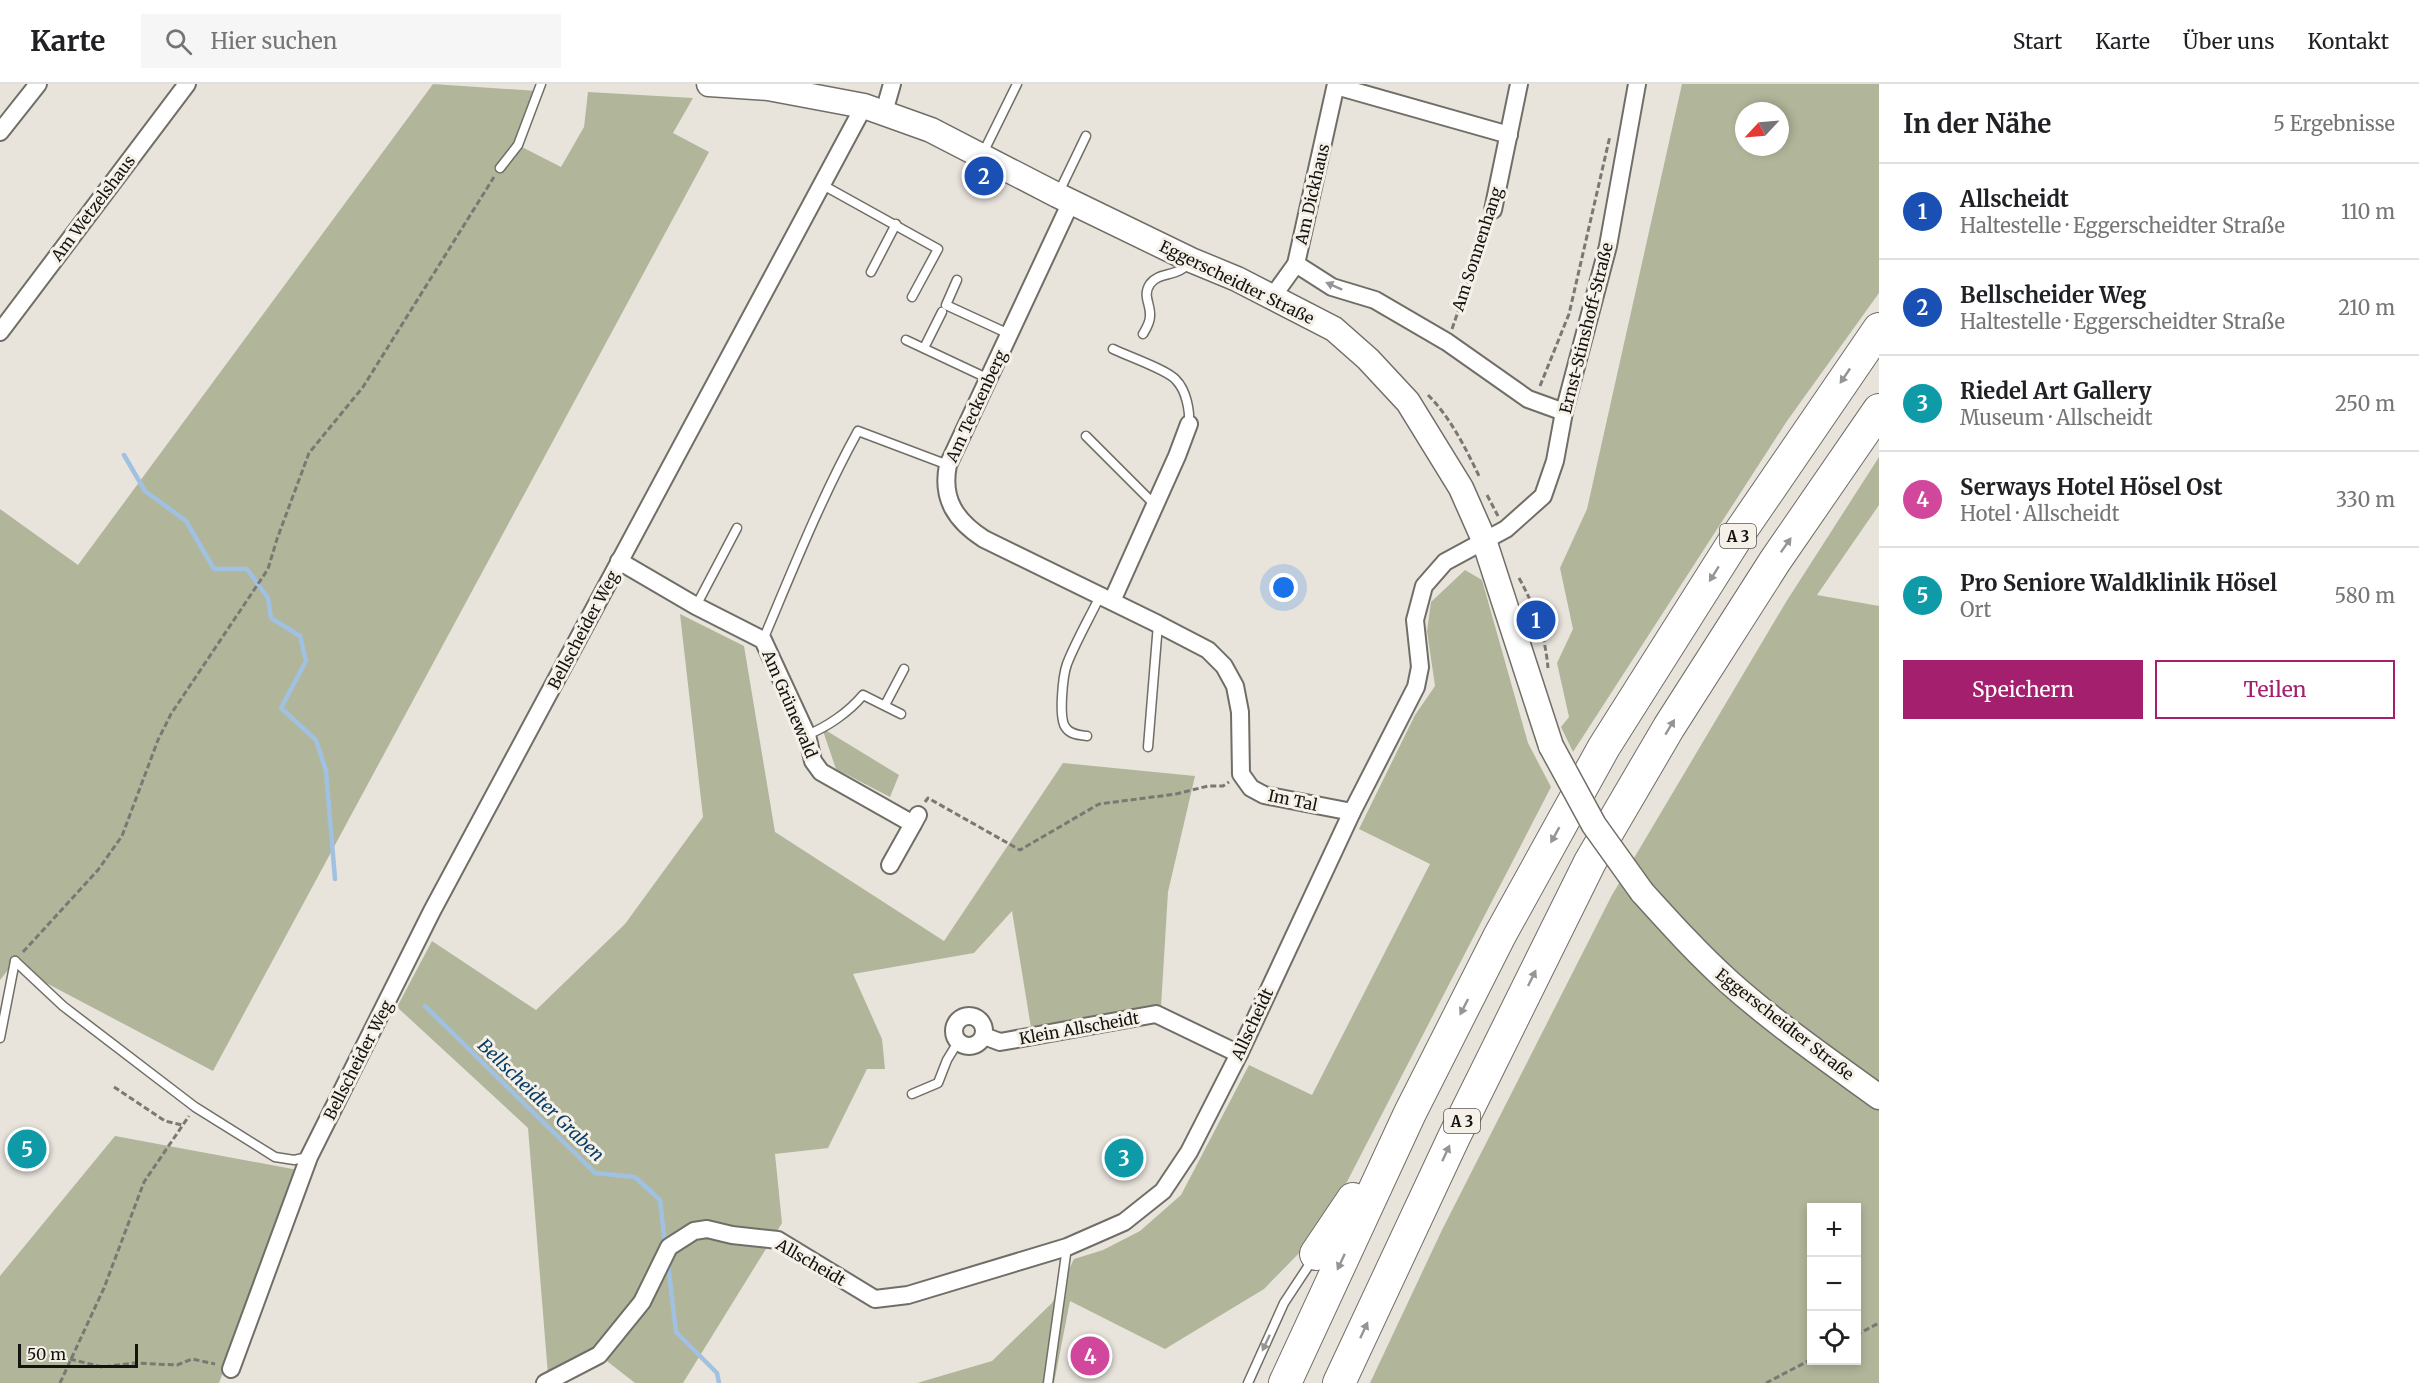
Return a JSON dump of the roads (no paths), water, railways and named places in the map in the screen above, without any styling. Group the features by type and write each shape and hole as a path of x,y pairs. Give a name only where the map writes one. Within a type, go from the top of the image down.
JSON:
{"highway":[{"name":"A 3","path":"1285,1383 1410,1113 1500,935 1604,747 1738,535 1879,329"},
{"name":"A 3","path":"1339,1383 1454,1137 1590,862 1669,727 1775,561 1879,410"},
{"path":"1316,1254 1410,1113"}],"street":[{"path":"0,132 38,84"},
{"name":"Am Wetzelshaus","path":"0,332 187,84"},
{"name":"Eggerscheidter Straße","path":"709,84 768,88 874,109 931,130 1064,199 1191,260 1273,296 1334,329 1368,359 1408,402 1461,488 1484,540 1551,746 1594,825 1642,892 1697,952 1763,1010 1879,1097"},
{"name":"Bellscheider Weg","path":"231,1369 309,1157 432,911 821,184 892,84"},
{"name":"Am Sonnenhang","path":"1493,210 1519,84"},
{"name":"Ernst-Stinshoff-Straße","path":"1484,540 1518,520 1543,496 1555,460 1564,412 1608,246 1636,84"},
{"path":"1336,85 1509,135"},
{"name":"Am Dickhaus","path":"1273,296 1296,264 1336,85"},
{"name":"Am Teckenberg","path":"1064,199 1009,334 948,465 945,481 948,498 967,528 984,539 1208,650 1224,666 1235,686 1240,712 1241,774"},
{"path":"1296,264 1332,287 1375,300 1447,342 1528,399 1564,412"},
{"path":"1106,599 1155,504 1189,424"},
{"name":"Allscheidt","path":"544,1383 599,1355 642,1302 669,1247 694,1231 707,1229 732,1235 778,1240 876,1299 908,1295 1067,1247 1124,1222 1162,1191 1189,1152 1239,1054 1352,812 1416,687 1420,667 1415,620 1424,586 1445,562 1484,540"},
{"name":"Am Grünewald","path":"619,561 696,606 763,640 807,735 813,761 821,772 916,820 890,865"},
{"name":"Im Tal","path":"1241,774 1251,788 1263,795 1352,812"},
{"name":"Klein Allscheidt","path":"958,1042 964,1046 973,1046 984,1036 1000,1042 1156,1014 1239,1054"},
{"path":"958,1042 954,1036 954,1028 965,1016 977,1019 982,1024 984,1036"}],"lane":[{"path":"500,168 518,145 541,84"},
{"path":"982,156 1017,84"},
{"path":"1064,199 1086,136"},
{"path":"821,184 939,249 912,297"},
{"path":"871,272 896,224"},
{"path":"1143,334 1150,313 1145,296 1149,285 1155,279 1184,270 1191,260"},
{"path":"957,280 946,305 1009,334"},
{"path":"924,348 942,312"},
{"path":"906,340 989,379"},
{"path":"1113,349 1175,378 1182,387 1190,413 1189,424"},
{"path":"763,640 835,472 858,431 948,465"},
{"path":"1086,436 1155,504"},
{"path":"696,606 737,528"},
{"path":"1087,736 1075,735 1066,728 1061,717 1066,666 1106,599"},
{"path":"1148,747 1158,624"},
{"path":"885,705 904,669"},
{"path":"807,735 819,730 844,713 863,695 901,714"},
{"path":"0,1038 15,961 63,1006 195,1107 275,1157 294,1160 309,1157"},
{"path":"912,1094 938,1083 947,1060 958,1042"},
{"path":"1048,1383 1067,1247"},
{"path":"1248,1383 1284,1303 1316,1254"}],"waterway":[{"path":"124,455 145,491 186,521 214,569 247,569 268,598 271,618 300,636 306,661 281,708 316,740 326,771 335,879"},
{"name":"Bellscheidter Graben","path":"425,1006 595,1173 635,1177 660,1200 665,1244"},
{"name":"Bellscheidter Graben","path":"668,1264 676,1332 717,1373 719,1383"}],"place":[{"name":"Bellscheider Weg","path":"984,176"},
{"name":"Allscheidt","path":"1536,620"},
{"name":"Pro Seniore Waldklinik Hösel","path":"27,1149"},
{"name":"Riedel Art Gallery","path":"1124,1158"},
{"name":"Serways Hotel Hösel Ost","path":"1090,1356"}]}
